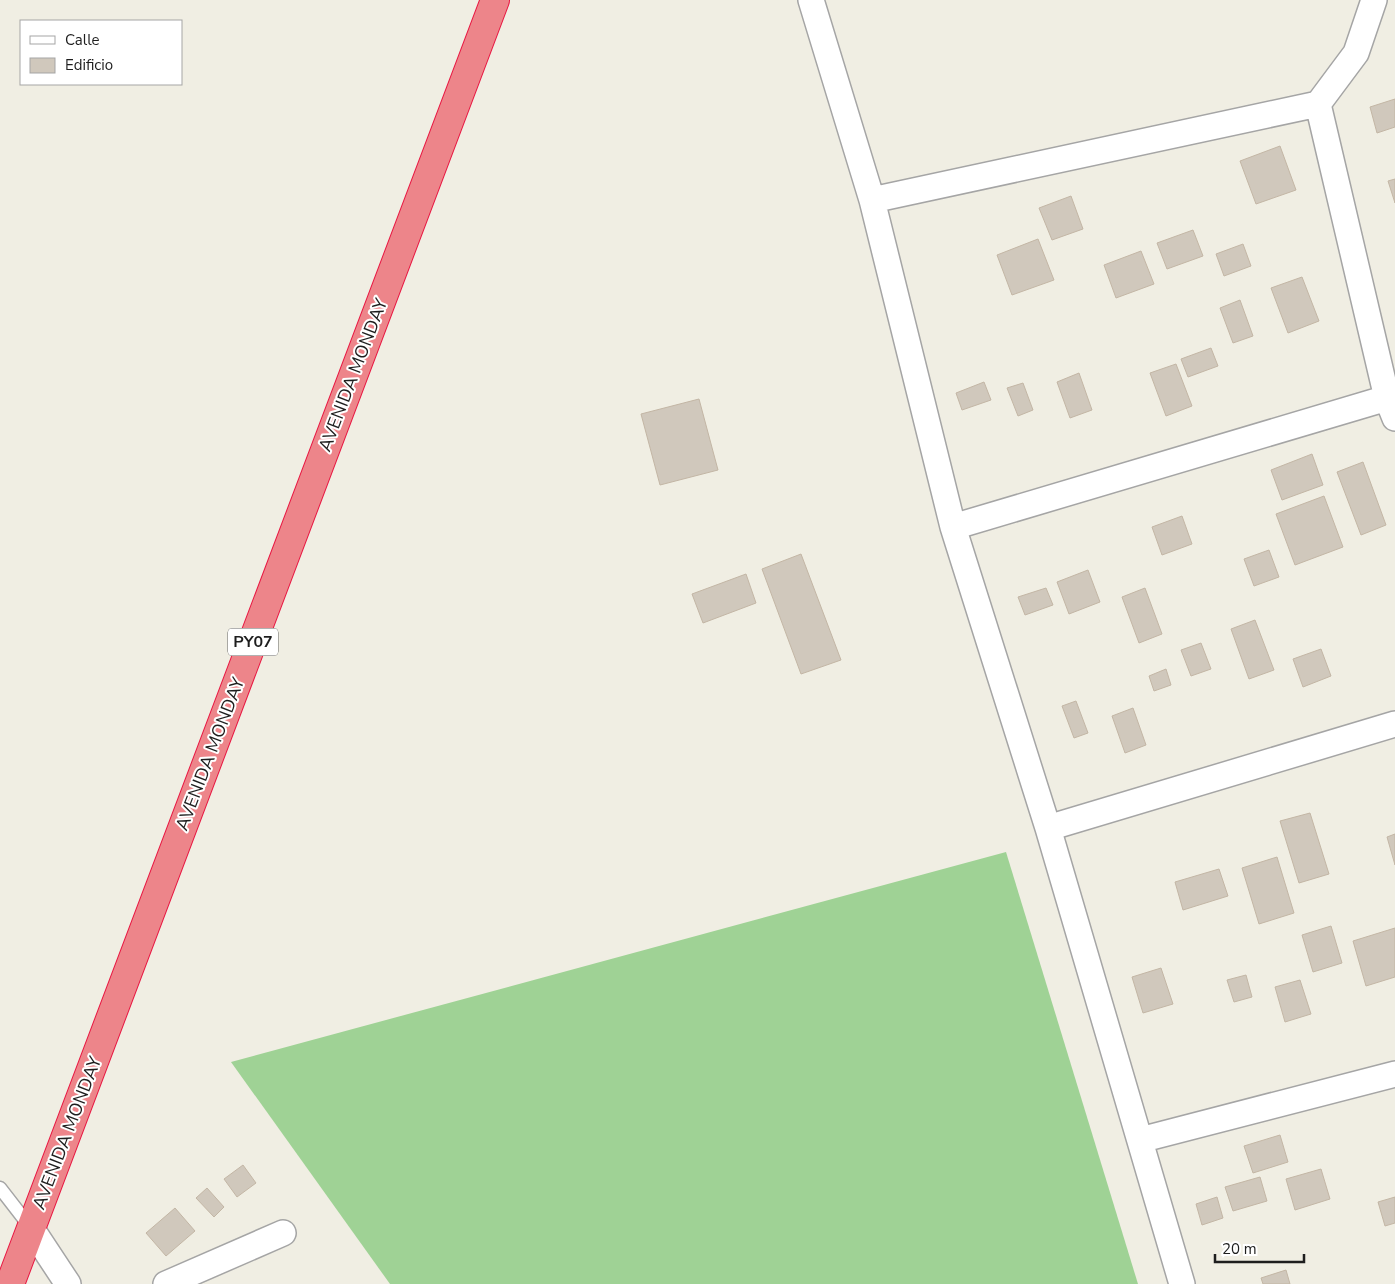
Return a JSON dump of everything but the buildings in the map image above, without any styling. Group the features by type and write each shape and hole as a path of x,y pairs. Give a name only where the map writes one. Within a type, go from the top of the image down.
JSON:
{"highway":[{"name":"AVENIDA MONDAY","path":"10,1284 495,0"}],"street":[{"path":"811,0 872,200 953,527 1048,828 1182,1284"},
{"path":"872,200 1318,104 1356,53 1374,0"},
{"path":"953,527 1391,408 1318,104"},
{"path":"1048,828 1395,724"},
{"path":"1140,1140 1395,1074"},
{"path":"31,1228 68,1284"},
{"path":"166,1284 283,1233"}],"lane":[{"path":"0,1188 31,1228"}],"green space":[{"path":"1006,852 1138,1284 390,1284 231,1062"}]}
